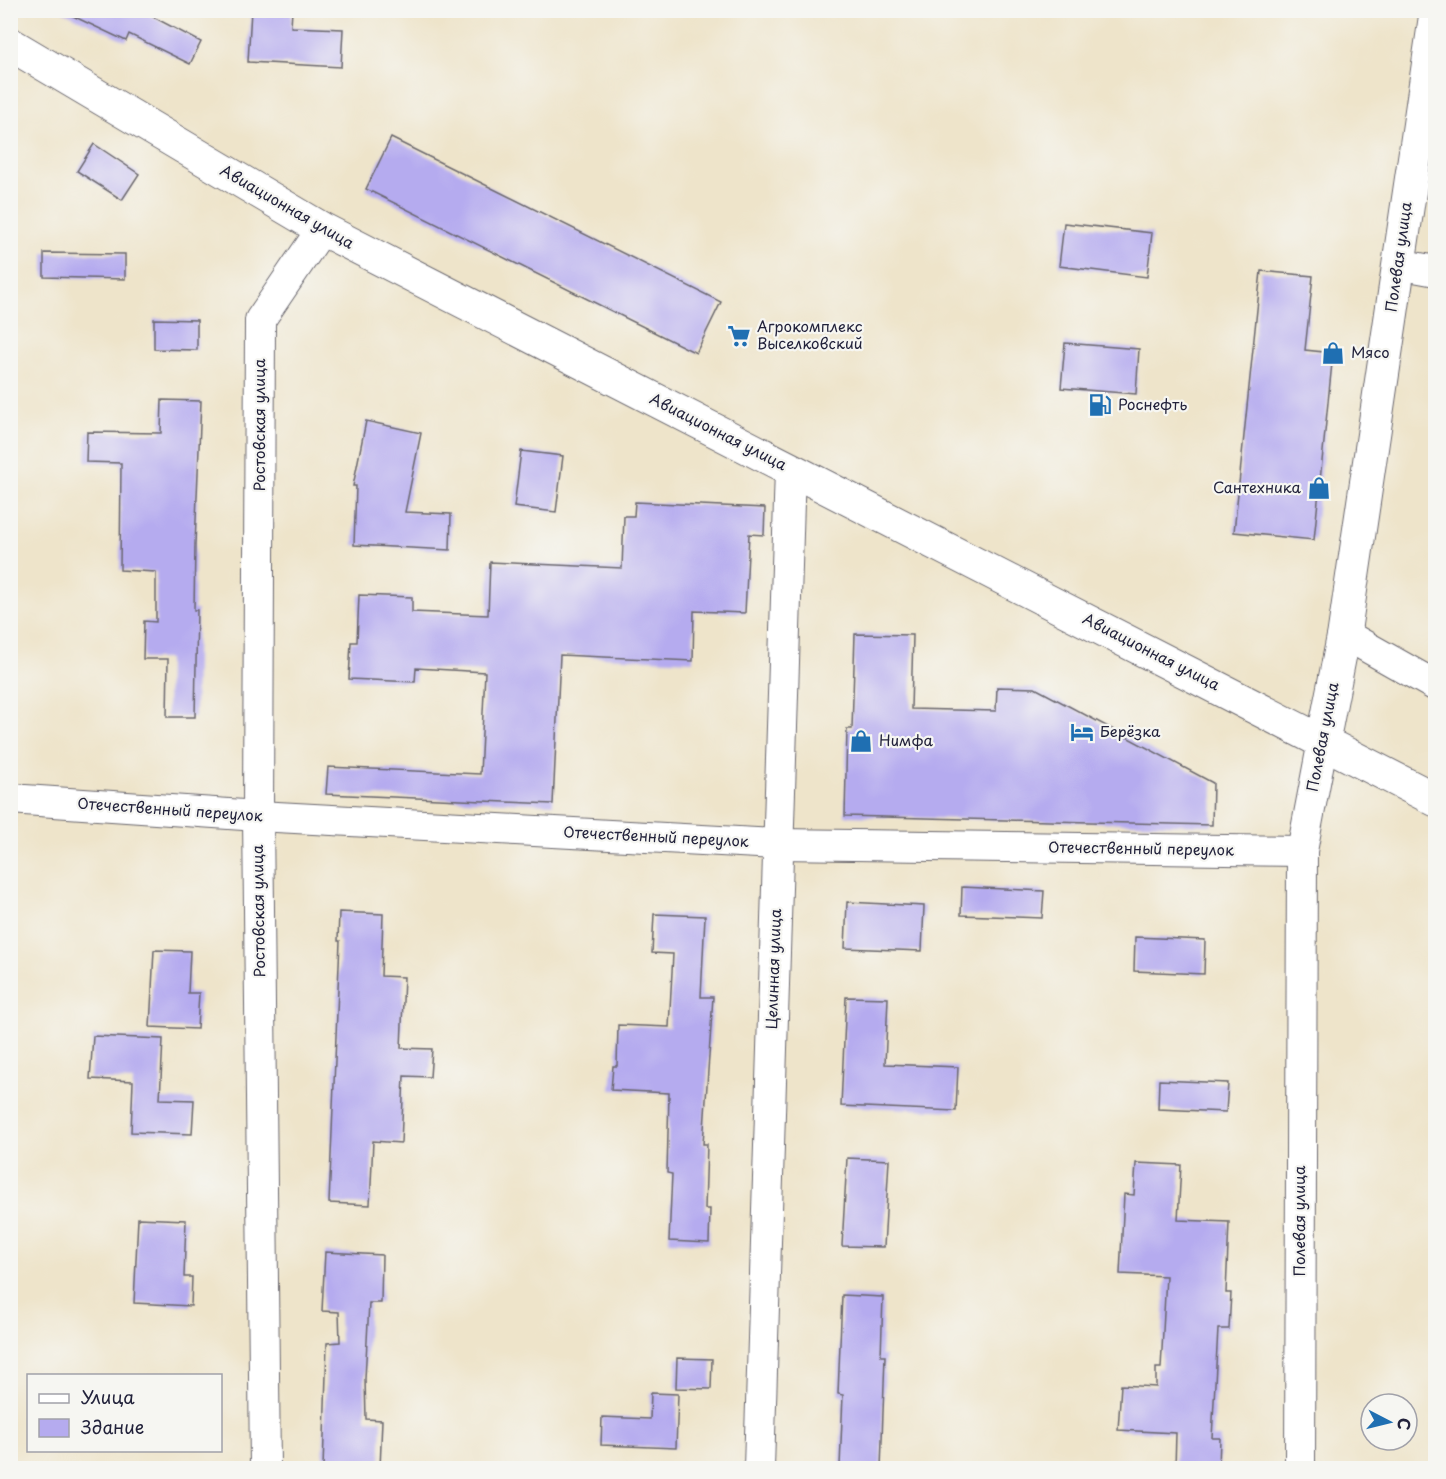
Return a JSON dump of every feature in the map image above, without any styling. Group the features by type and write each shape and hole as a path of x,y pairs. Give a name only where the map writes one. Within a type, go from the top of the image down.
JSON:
{"main road":[{"name":"Полевая улица","path":"1323,741 1344,634 1436,13"},
{"name":"Авиационная улица","path":"10,44 322,229 1436,800"}],"street":[{"name":"Ростовская улица","path":"265,1468 258,816 260,320 322,229"},
{"path":"1398,264 1436,271"},
{"name":"Целинная улица","path":"759,1468 790,469"},
{"path":"1344,634 1436,686"},
{"name":"Полевая улица","path":"1300,1468 1302,851 1323,741"},
{"name":"Отечественный переулок","path":"10,799 258,816 777,844 1302,851"}],"building":[{"path":"60,10 140,10 201,42 190,64 129,34 126,41"},
{"path":"251,10 292,10 291,27 343,29 341,67 248,62"},
{"path":"391,138 721,302 696,353 366,189"},
{"path":"94,144 139,174 122,200 77,171"},
{"path":"1064,223 1152,233 1147,277 1059,266"},
{"path":"44,253 125,254 125,279 44,277"},
{"path":"1261,271 1313,276 1305,350 1333,353 1314,540 1234,532"},
{"path":"154,319 197,320 197,350 154,349"},
{"path":"1065,343 1139,349 1136,394 1061,388"},
{"path":"162,400 201,401 195,544 194,610 197,610 195,717 167,717 168,659 143,659 144,621 156,622 156,572 120,570 121,463 86,462 87,432 161,433"},
{"path":"366,421 421,433 405,512 451,514 450,550 354,545 356,486 353,486"},
{"path":"521,451 563,456 556,512 514,507"},
{"path":"635,502 765,508 764,535 749,534 745,613 694,611 693,661 560,655 553,804 326,794 328,767 480,774 485,672 416,668 415,682 349,679 351,642 357,642 359,595 412,597 412,612 488,615 490,562 622,568 624,516 634,516"},
{"path":"855,634 913,635 911,709 996,711 997,687 1035,688 1213,783 1212,825 845,816 847,729 852,729"},
{"path":"962,887 1044,891 1042,918 961,915"},
{"path":"847,902 924,906 922,951 845,948"},
{"path":"339,912 383,914 381,976 404,977 401,1048 432,1049 430,1077 404,1076 401,1143 373,1141 370,1205 329,1203 340,941 338,941"},
{"path":"654,914 705,916 701,997 713,997 703,1144 707,1144 705,1209 710,1209 709,1243 669,1241 672,1174 667,1173 669,1093 611,1090 613,1066 617,1066 618,1025 669,1027 673,954 652,953"},
{"path":"1135,937 1205,940 1204,974 1134,971"},
{"path":"154,950 190,951 188,993 199,993 197,1029 150,1027"},
{"path":"846,997 888,998 885,1064 958,1067 956,1111 841,1106"},
{"path":"93,1036 163,1039 160,1099 194,1100 192,1134 131,1132 133,1081 90,1079"},
{"path":"1159,1080 1228,1083 1226,1112 1158,1109"},
{"path":"847,1158 889,1160 884,1247 842,1246"},
{"path":"1136,1163 1181,1165 1178,1220 1229,1222 1226,1293 1231,1293 1229,1329 1218,1329 1212,1438 1220,1438 1219,1468 1175,1468 1176,1433 1118,1430 1121,1385 1156,1387 1156,1368 1161,1368 1166,1276 1120,1274 1124,1194 1134,1195"},
{"path":"138,1218 186,1220 184,1277 192,1277 191,1306 134,1303"},
{"path":"325,1252 382,1255 381,1303 369,1303 365,1379 366,1419 382,1420 380,1468 323,1468 327,1343 340,1342 339,1312 322,1311"},
{"path":"842,1295 883,1297 881,1356 885,1356 881,1468 840,1466 843,1395 838,1394"},
{"path":"677,1358 712,1359 711,1389 676,1388"},
{"path":"651,1393 678,1394 676,1448 601,1445 602,1417 650,1419"}],"place":[{"name":"Агрокомплекс Выселковский","path":"739,336"},
{"name":"Мясо","path":"1333,353"},
{"name":"Роснефть","path":"1100,405"},
{"name":"Сантехника","path":"1319,488"},
{"name":"Берёзка","path":"1082,732"},
{"name":"Нимфа","path":"861,741"}]}
